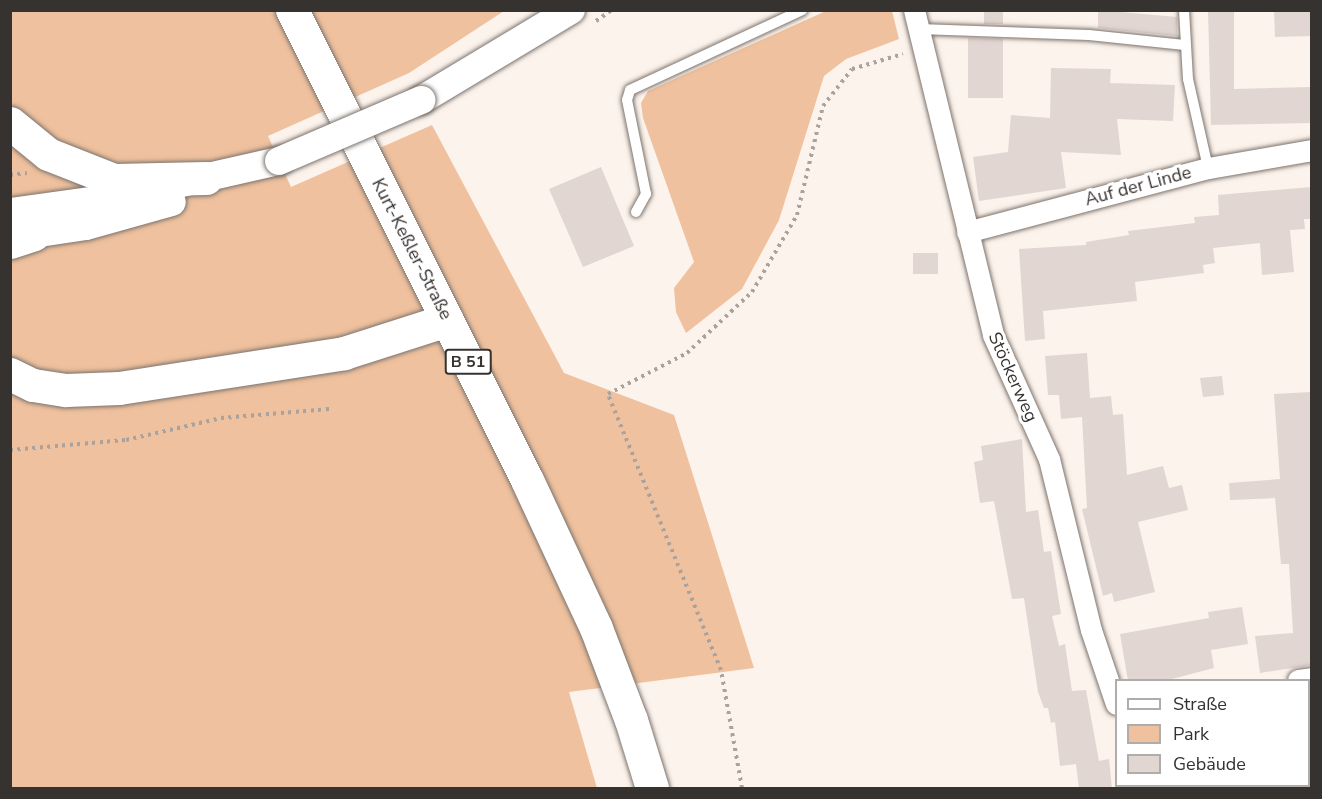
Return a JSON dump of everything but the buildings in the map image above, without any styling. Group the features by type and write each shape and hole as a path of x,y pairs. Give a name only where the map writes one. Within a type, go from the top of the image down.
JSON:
{"main road":[{"name":"Kurt-Keßler-Straße","path":"292,10 447,320 596,628 632,720 652,789"},
{"path":"10,212 120,197 279,161 421,100 571,10"},
{"path":"10,123 48,154 114,180 206,178"},
{"path":"18,238 131,216 251,169"},
{"path":"10,374 33,385 66,390 119,388 344,353 447,320"}],"street":[{"name":"Stöckerweg","path":"919,29 993,335 1049,459 1091,630 1115,701"},
{"name":"Auf der Linde","path":"967,232 1208,168 1311,150"}],"lane":[{"path":"636,212 646,194 627,100 630,90 802,10"},
{"path":"1184,10 1184,45 1194,115 1208,168"},
{"path":"919,29 1078,34 1184,45"}],"path":[{"path":"742,789 721,670 608,394 687,353 752,292 797,215 823,106 852,69 919,29"},
{"path":"10,450 126,441 221,418 330,409"}],"green space":[{"path":"10,11 504,11 409,73 268,136 291,187 432,125 564,373 674,415 754,668 569,692 597,788 11,788"},
{"path":"826,11 892,11 899,39 846,59 824,76 779,220 742,289 686,333 676,312 674,288 694,262 643,118 641,103 648,91"}]}
